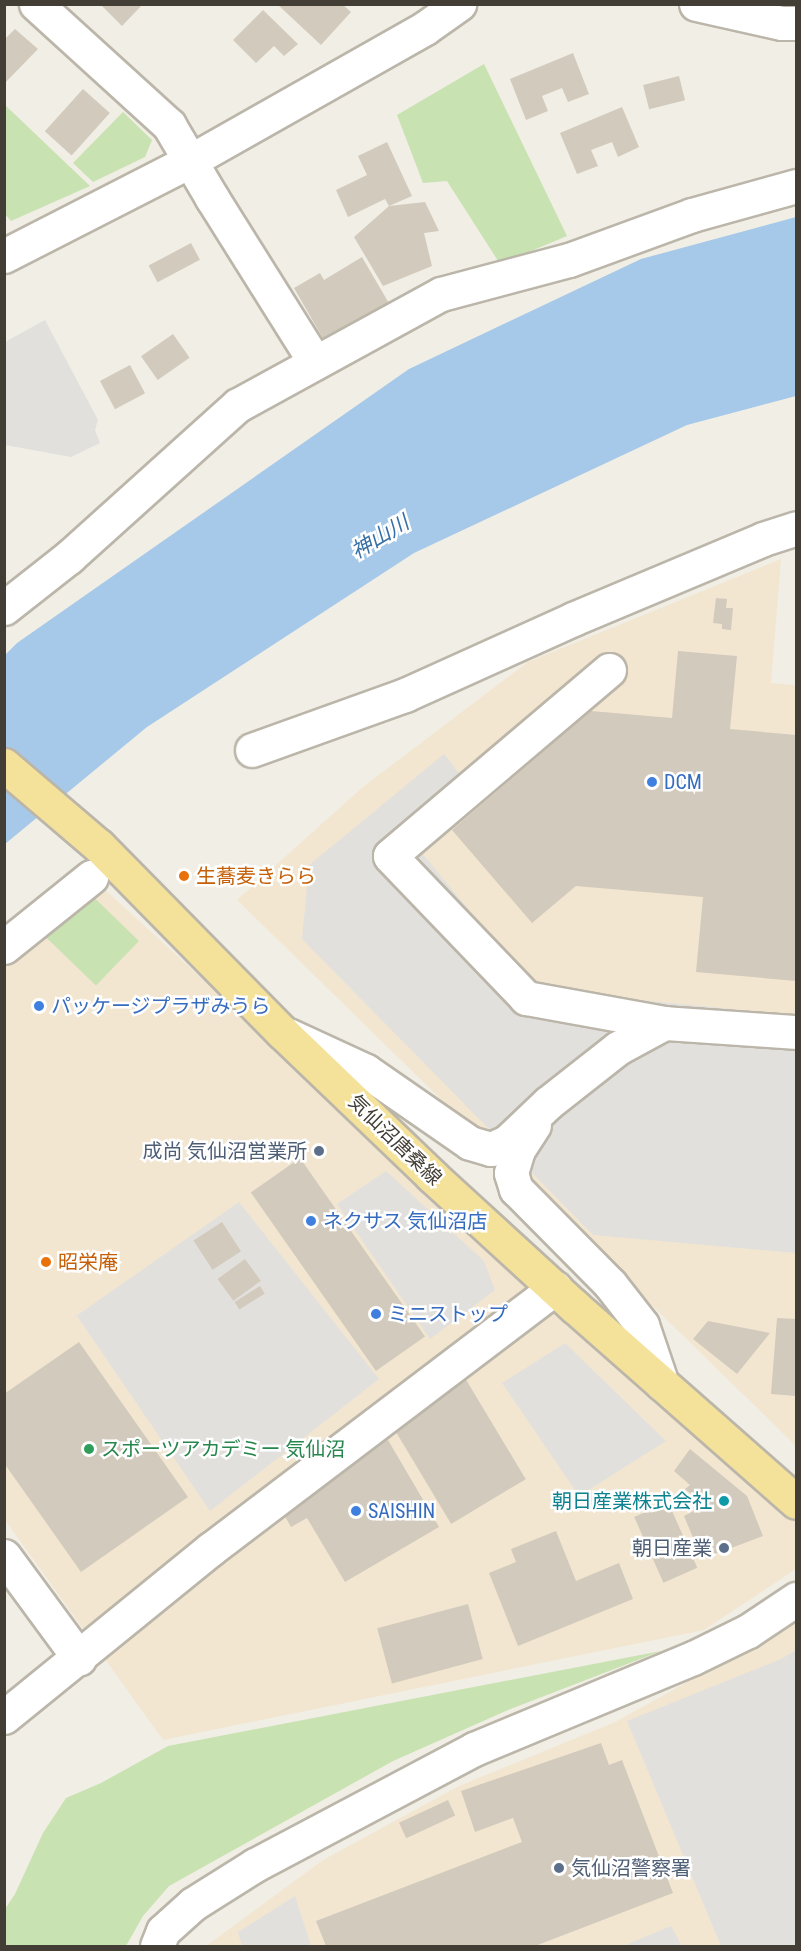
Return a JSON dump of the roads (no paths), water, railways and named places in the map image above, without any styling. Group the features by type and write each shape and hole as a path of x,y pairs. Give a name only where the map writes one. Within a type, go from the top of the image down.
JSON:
{"main road":[{"name":"気仙沼唐桑線","path":"4,765 99,846 282,1032 432,1176 796,1503"}],"street":[{"path":"36,4 169,125 315,362"},
{"path":"696,4 782,23 796,23"},
{"path":"4,256 190,161 449,7"},
{"path":"4,608 69,557 238,405 441,294 570,260 692,215 796,186"},
{"path":"252,750 405,695 594,610 763,539 796,528"},
{"path":"609,670 390,856 526,998 665,1023 796,1032"},
{"path":"4,947 91,877"},
{"path":"282,1032 366,1071 471,1143 491,1149 507,1142 548,1103 618,1048 665,1023"},
{"path":"548,1103 518,1149 511,1173 516,1190 610,1284 642,1325 662,1384"},
{"path":"4,1717 212,1549 555,1288"},
{"path":"4,1556 79,1658"},
{"path":"158,1947 163,1931 193,1904 255,1865 474,1749 693,1658 748,1631 796,1599"}],"water":[{"name":"神山川","path":"796,217 796,396 687,425 414,553 147,727 5,844 5,655 17,643 409,369 641,259"}],"place":[{"name":"DCM","path":"652,782"},
{"name":"生蕎麦きらら","path":"184,876"},
{"name":"パッケージプラザみうら","path":"39,1006"},
{"name":"成尚 気仙沼営業所","path":"319,1151"},
{"name":"ネクサス 気仙沼店","path":"311,1221"},
{"name":"昭栄庵","path":"46,1262"},
{"name":"ミニストップ","path":"376,1314"},
{"name":"スポーツアカデミー 気仙沼","path":"89,1449"},
{"name":"朝日産業株式会社","path":"724,1501"},
{"name":"SAISHIN","path":"356,1511"},
{"name":"朝日産業","path":"724,1548"},
{"name":"気仙沼警察署","path":"559,1868"}]}
